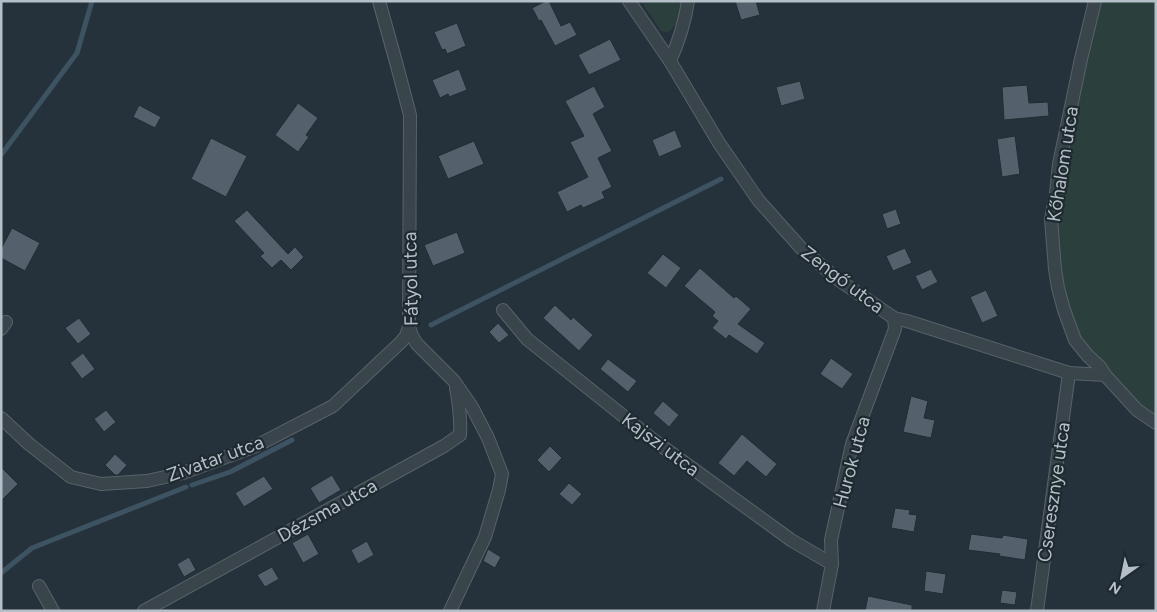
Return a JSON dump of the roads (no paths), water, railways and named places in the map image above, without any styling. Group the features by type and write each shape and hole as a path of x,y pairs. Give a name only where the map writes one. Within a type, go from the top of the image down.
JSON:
{"street":[{"name":"Fátyol utca","path":"379,1 410,115 408,327 417,344 454,381 472,407 488,438 502,474 500,490 485,537 450,611"},
{"name":"Zengő utca","path":"629,1 670,61 719,143 758,201 801,248 836,278 894,318 1069,373 1105,375"},
{"path":"670,61 685,22 688,1"},
{"name":"Kőhalom utca","path":"1095,1 1059,164 1051,219 1055,269 1064,310 1075,340 1105,375"},
{"name":"Kajszi utca","path":"503,310 527,339 652,439 791,540 832,564"},
{"name":"Hurok utca","path":"823,611 832,564 831,540 852,444 895,330 894,318"},
{"name":"Zivatar utca","path":"1,418 29,444 71,477 101,484 147,481 183,473 256,446 333,406 401,342 406,336 408,327"},
{"name":"Cseresznye utca","path":"1036,611 1069,373"},
{"path":"1105,375 1137,410 1156,423"},
{"name":"Dézsma utca","path":"144,611 435,451 460,435 460,410 454,381"},
{"path":"39,586 53,611"}],"waterway":[{"path":"1,155 77,53 92,1"},
{"path":"431,325 721,179"},
{"path":"192,485 230,472 292,440"},
{"path":"1,573 32,548 186,487"}]}
